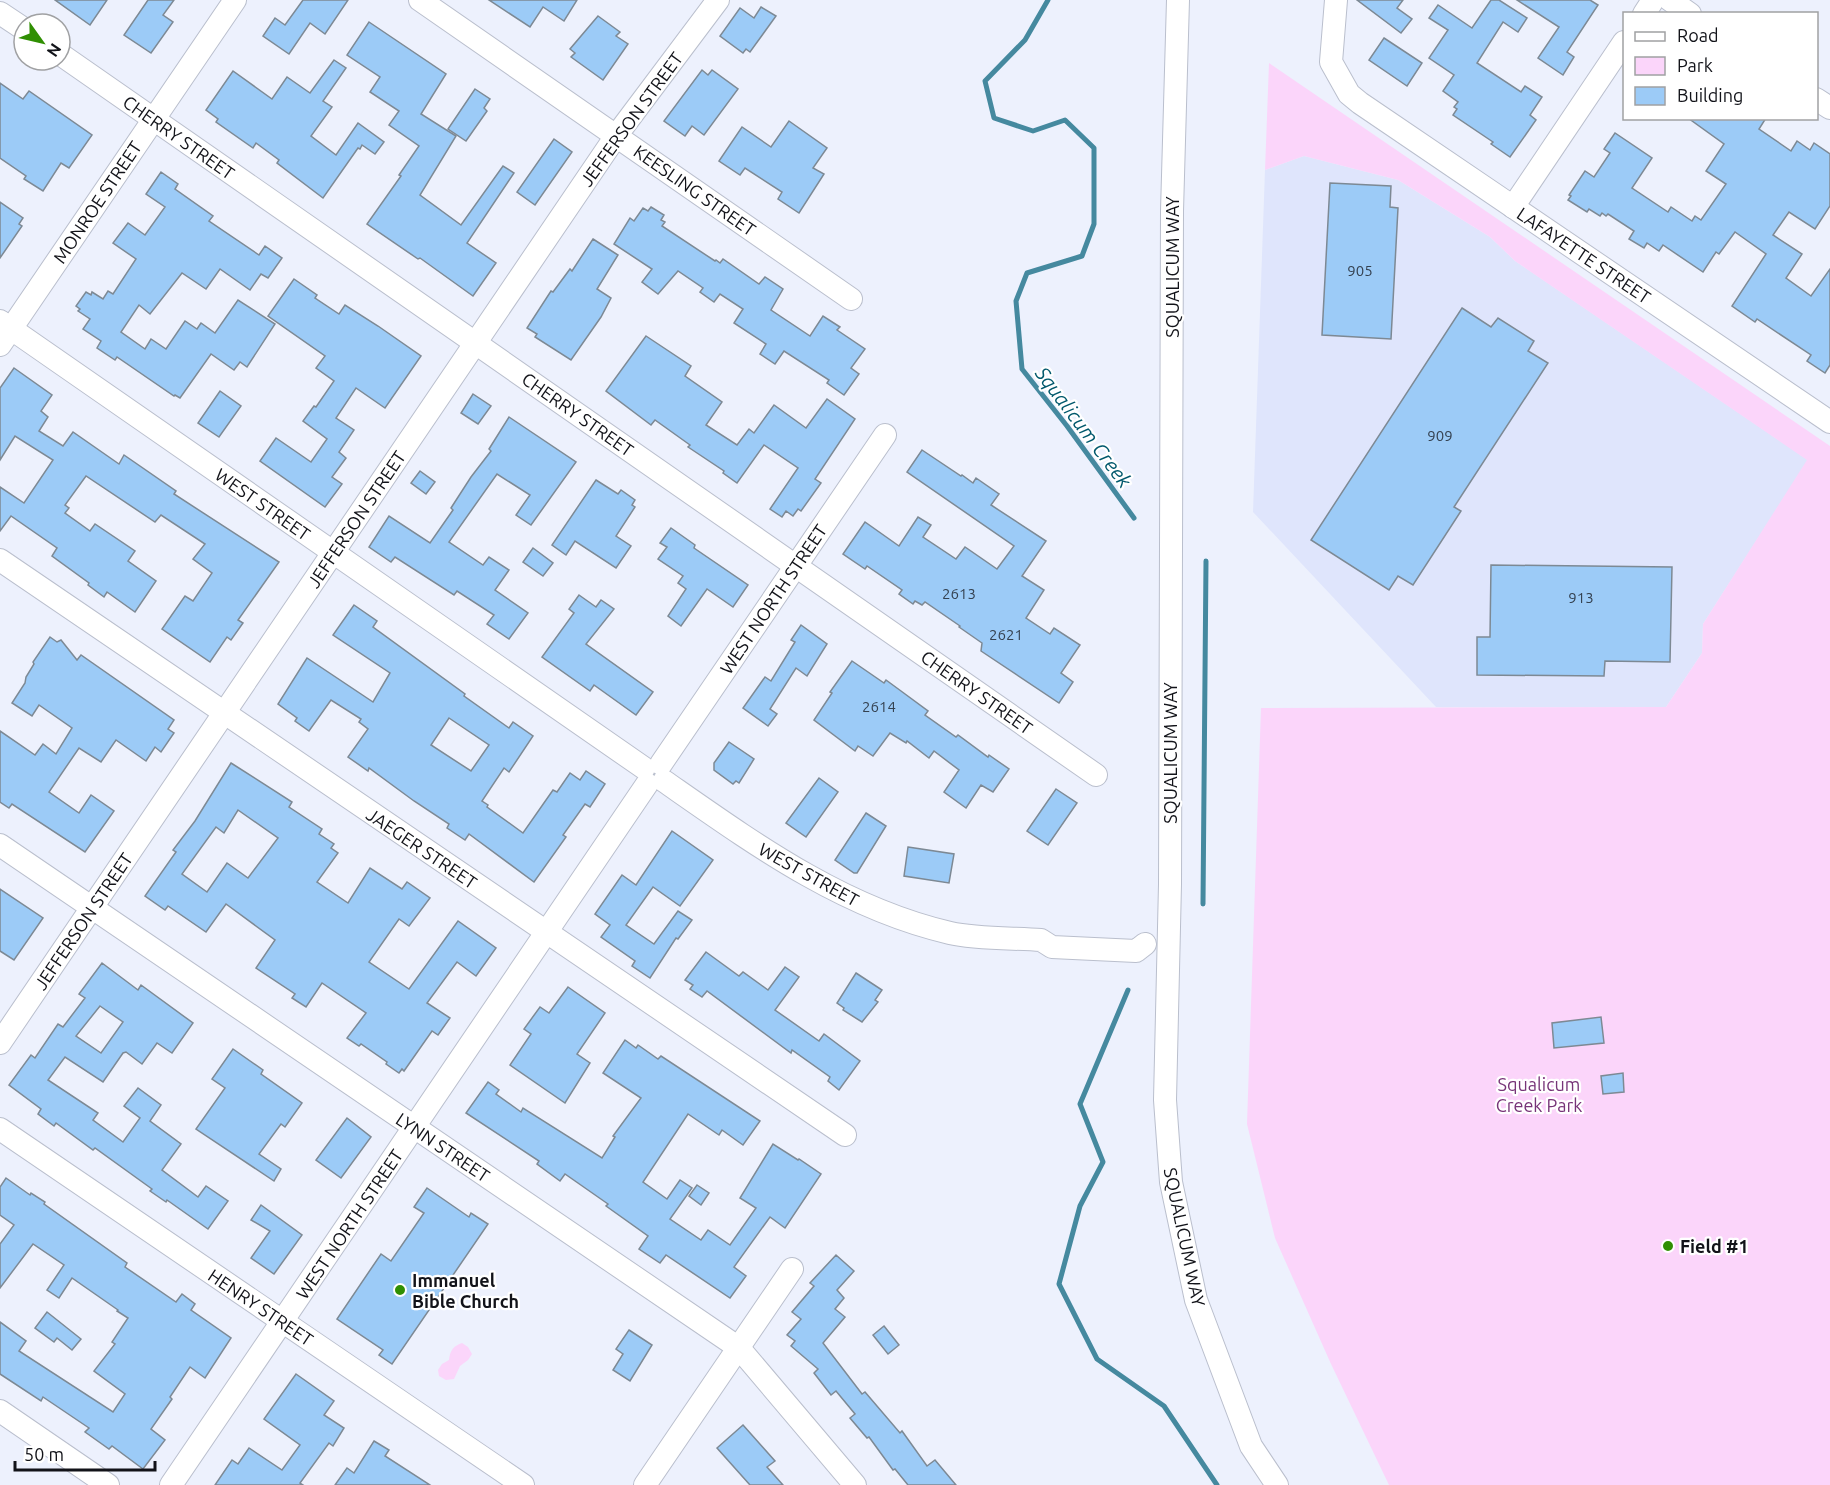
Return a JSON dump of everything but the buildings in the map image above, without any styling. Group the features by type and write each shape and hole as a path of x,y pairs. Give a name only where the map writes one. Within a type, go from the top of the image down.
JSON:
{"street":[{"name":"MONROE STREET","path":"4,332 235,0"},
{"name":"KEESLING STREET","path":"420,0 851,299"},
{"name":"JEFFERSON STREET","path":"0,1043 616,136 718,0"},
{"name":"SQUALICUM WAY","path":"1178,0 1172,211 1169,945 1164,1100 1171,1182 1196,1300 1251,1446 1277,1485"},
{"name":"LAFAYETTE STREET","path":"1336,0 1331,62 1349,94 1830,422"},
{"path":"1670,0 1687,12"},
{"path":"1513,207 1623,43"},
{"name":"CHERRY STREET","path":"72,62 1096,775"},
{"name":"WEST STREET","path":"4,332 333,552 751,842 831,890 885,913 951,933 1041,940 1053,933 1137,937 1145,944 1169,945"},
{"name":"WEST NORTH STREET","path":"171,1485 885,435"},
{"name":"JAEGER STREET","path":"0,560 845,1135"},
{"name":"LYNN STREET","path":"0,845 739,1348 855,1485"},
{"name":"HENRY STREET","path":"0,1129 523,1485"},
{"path":"645,1485 792,1269"},
{"path":"0,1411 108,1485"}],"shaded area":[{"path":"1304,156 1398,180 1490,237 1515,261 1808,460 1703,624 1702,653 1666,707 1436,707 1253,512 1265,170"}],"green space":[{"name":"Squalicum Creek Park","path":"1269,63 1830,446 1830,1485 1389,1485 1331,1364 1275,1238 1247,1124 1261,708 1666,707 1702,653 1703,624 1807,460 1515,261 1490,237 1398,180 1304,156 1265,170"},
{"path":"462,1343 472,1354 460,1366 454,1379 446,1380 439,1376 438,1370 449,1360 454,1347"}],"waterway":[{"name":"Squalicum Creek","path":"1048,0 1025,40 985,81 994,118 1033,131 1065,120 1094,148 1094,224 1082,256 1027,273 1016,301 1022,369 1134,518"},
{"name":"Squalicum Creek","path":"1203,904 1206,561"},
{"name":"Squalicum Creek","path":"1128,990 1080,1104 1103,1162 1080,1206 1059,1284 1097,1359 1164,1406 1217,1485"}],"place":[{"name":"Field #1","path":"1668,1246"},
{"name":"Immanuel Bible Church","path":"400,1290"}]}
